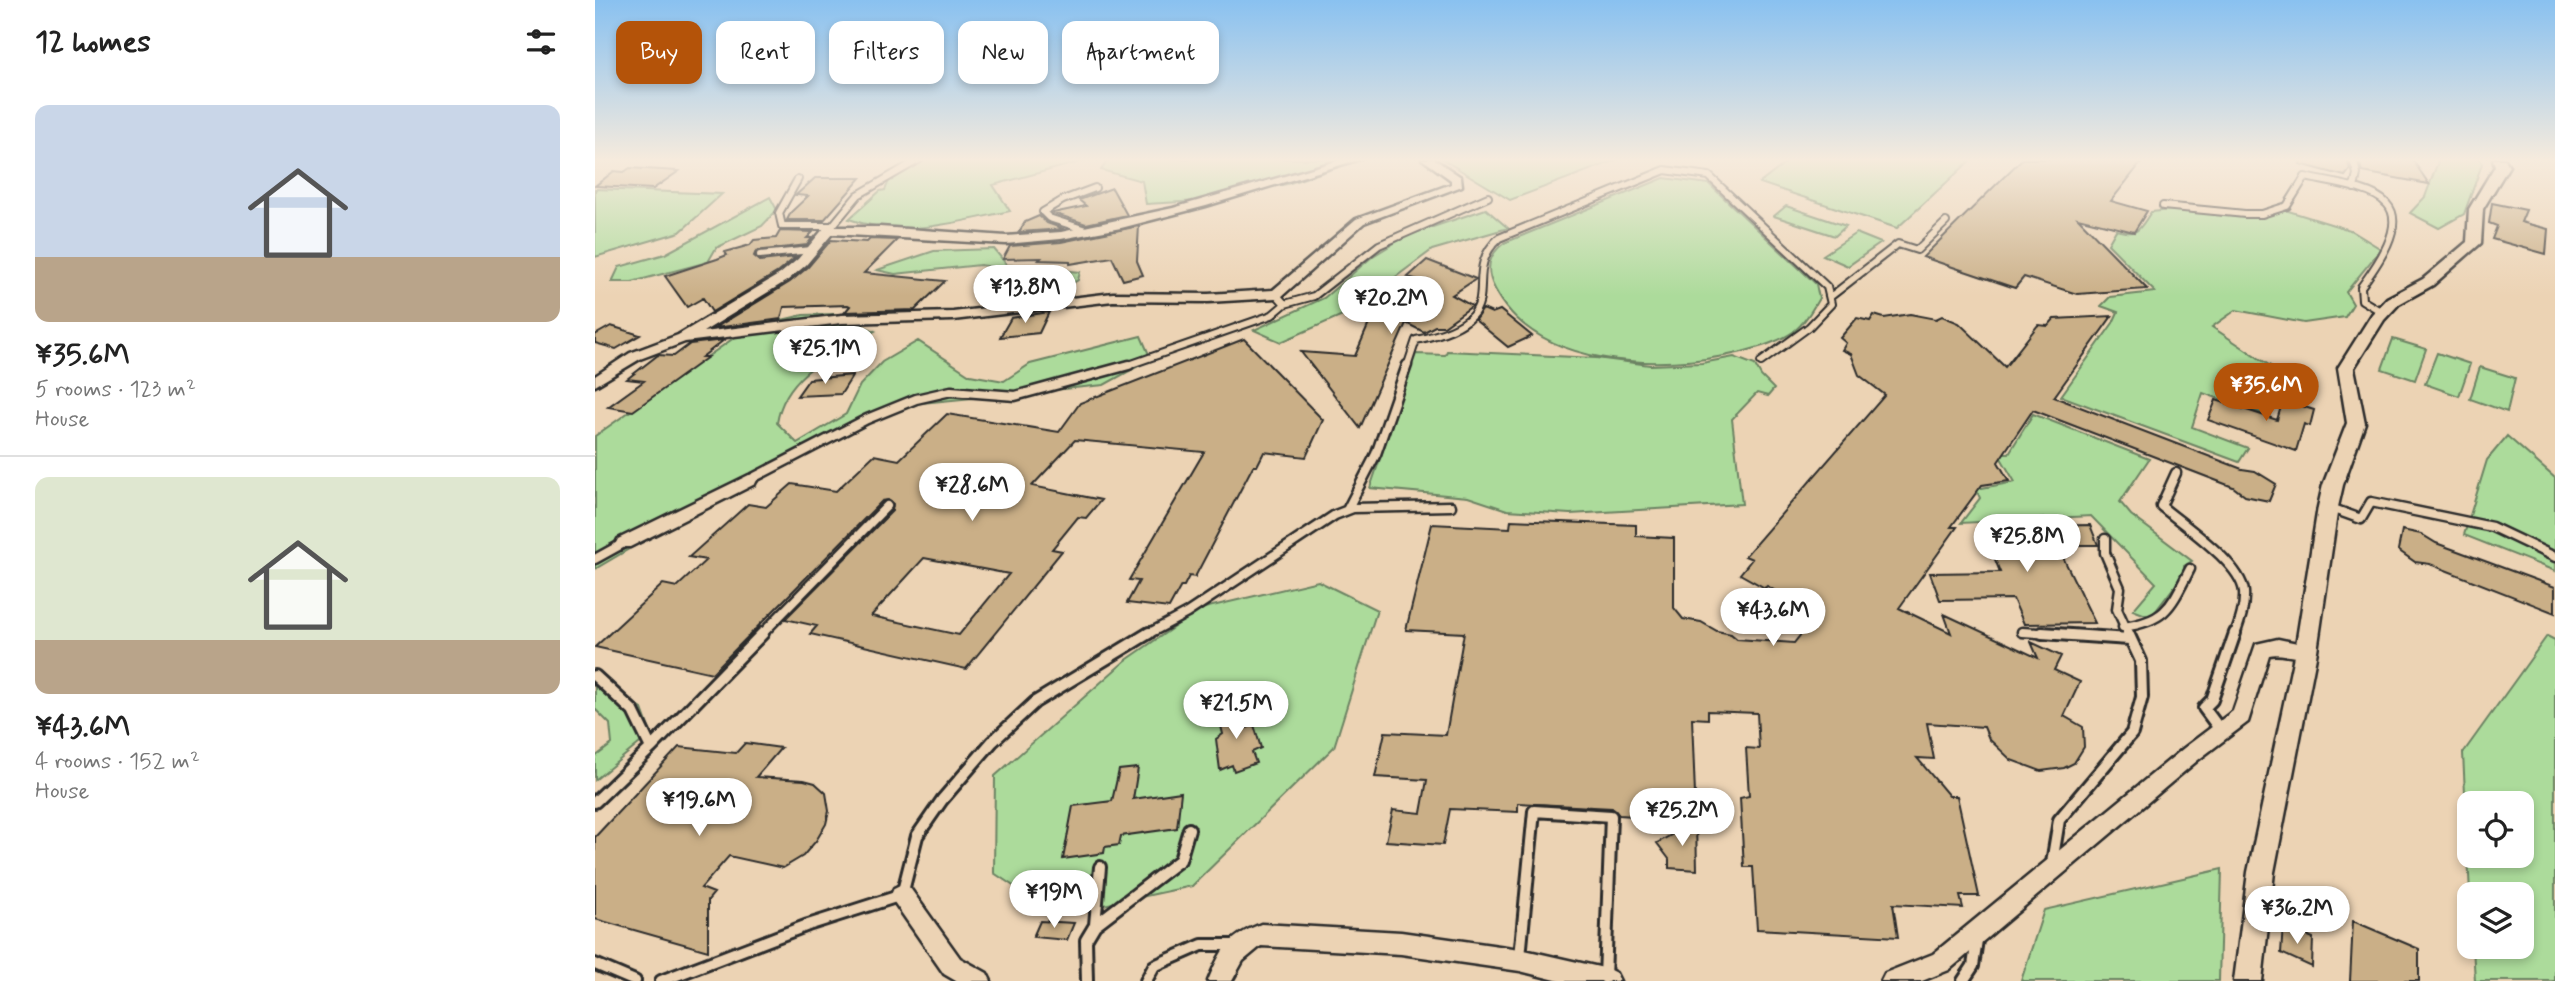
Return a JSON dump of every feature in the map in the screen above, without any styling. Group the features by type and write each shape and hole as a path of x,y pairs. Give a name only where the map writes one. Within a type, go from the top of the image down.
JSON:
{"street":[{"path":"595,382 635,356 683,338 784,277 831,228 885,230 967,240 1030,239 1089,231 1202,205"},
{"path":"683,338 842,319 953,316 1113,298 1280,299 1360,221 1404,205"},
{"path":"2248,981 2261,872 2307,651 2328,507 2333,485 2356,423 2346,368 2382,313 2393,301 2428,282 2474,243 2479,205"},
{"path":"624,543 749,480"},
{"path":"1893,981 1941,962 2241,716 2262,649 2277,646 2307,651"},
{"path":"902,895 952,967 979,981"},
{"path":"1220,981 1230,955 1241,945 1261,935 1401,943 1520,960 1606,981"}],"lane":[{"path":"784,205 779,214 782,226 831,228 850,205"},
{"path":"1055,205 1043,212 1049,218 1089,231"},
{"path":"749,480 879,414 943,391 969,390 1011,397 1080,379 1272,315 1280,299 1314,296 1380,245 1470,205"},
{"path":"1347,510 1376,454 1416,340 1443,335 1472,315 1482,300 1482,258 1490,245 1500,238 1581,205"},
{"path":"1740,205 1827,287 1831,304 1809,327 1761,362"},
{"path":"2163,206 2262,214 2288,205"},
{"path":"2382,313 2362,300 2361,287 2384,256 2390,239 2392,214 2388,205"},
{"path":"1829,298 1898,244 1917,250 1946,222"},
{"path":"760,255 812,250"},
{"path":"2176,473 2161,506 2235,569 2244,590 2243,612 2212,699 2204,708 2221,731"},
{"path":"2328,507 2361,519 2371,502 2492,527 2555,557"},
{"path":"595,802 887,506"},
{"path":"661,981 808,925 902,895 917,836 942,800 992,742 1035,702 1140,638 1188,613 1277,551 1347,510 1387,506 1451,506"},
{"path":"2051,870 2059,820 2132,733 2143,697 2141,661 2117,609 2120,587 2105,553 2105,539"},
{"path":"595,559 624,543"},
{"path":"2123,627 2148,625 2169,610 2176,601 2190,569"},
{"path":"2022,632 2129,639"},
{"path":"595,676 633,711 651,748"},
{"path":"1520,960 1534,811 1611,816 1606,981"},
{"path":"1087,981 1086,940 1095,925 1179,860 1189,829"},
{"path":"1095,925 1100,867"},
{"path":"1963,981 1973,965 1979,930"},
{"path":"1146,981 1154,966 1202,945 1241,945"},
{"path":"595,964 635,981"}],"green space":[{"path":"595,205 710,205 680,232 595,257"},
{"path":"756,205 774,205 777,210 762,226 716,248 708,262 632,282 612,282 619,267 665,254"},
{"path":"865,205 1006,205 1010,211 949,224 909,228 869,225 849,219"},
{"path":"1598,205 1731,205 1816,284 1819,298 1797,329 1787,336 1738,353 1674,362 1603,358 1570,349 1540,335 1514,315 1495,289 1489,270 1491,258 1504,243"},
{"path":"1826,205 1922,205 1897,228"},
{"path":"2418,205 2467,205 2464,214 2439,228 2410,213"},
{"path":"1786,206 1846,226 1835,236 1774,216"},
{"path":"2191,208 2251,216 2282,209 2350,230 2381,249 2346,292 2353,304 2345,317 2304,323 2236,310 2212,327 2290,379 2269,416 2203,393 2192,427 2248,448 2239,462 2061,396 2118,312 2101,306 2110,297 2155,292 2108,244 2116,230 2134,232 2151,212"},
{"path":"1486,209 1508,228 1432,250 1393,279 1377,300 1281,342 1254,330 1324,298 1373,256 1406,236"},
{"path":"1856,233 1881,243 1848,266 1823,255"},
{"path":"994,249 1007,265 1080,272 1078,280 1064,288 1033,288 1042,274 980,265 895,274 877,270 934,251"},
{"path":"835,314 875,331 814,366 790,390 777,423 797,443 846,414 860,385 882,362 918,341 970,375 1004,381 1030,364 1141,336 1151,359 1104,385 901,405 864,417 799,449 595,569 595,436 748,328 803,315"},
{"path":"2393,339 2426,349 2415,380 2382,369"},
{"path":"1447,351 1596,358 1650,365 1702,363 1734,357 1755,365 1761,376 1774,389 1768,396 1757,393 1732,419 1742,504 1570,514 1507,510 1468,497 1370,488 1416,354 1445,355"},
{"path":"2437,353 2470,364 2459,396 2425,384"},
{"path":"2480,367 2515,378 2507,412 2470,399"},
{"path":"2033,414 2149,459 2120,502 2131,515 2192,561 2184,566 2186,580 2174,587 2151,617 2133,610 2156,583 2091,516 1961,523 1980,498 1976,489 2015,482 1998,453 2009,453"},
{"path":"2507,436 2555,478 2555,571 2464,535 2487,460"},
{"path":"1318,581 1377,610 1334,747 1192,886 1057,915 994,873 995,776 1125,661 1200,609"},
{"path":"2547,636 2555,640 2555,981 2475,981 2474,959 2534,959 2534,882 2469,882 2469,868 2534,868 2534,791 2465,791 2463,753"},
{"path":"595,680 642,709 651,734 595,780 595,757 612,744 610,724 595,709"},
{"path":"2222,869 2219,981 2021,981 2044,910"}],"building":[{"path":"799,205 837,205 824,220 787,220"},
{"path":"1121,205 1127,215 1086,224 1053,213 1086,206"},
{"path":"1976,205 2125,205 2147,211 2134,232 2078,218 2147,289 2077,294 2024,277 2015,288 1923,257"},
{"path":"2492,205 2526,210 2521,222 2548,229 2546,254 2492,239 2497,226 2489,223"},
{"path":"1039,216 1047,223 1064,229 1019,232 1025,222"},
{"path":"1139,226 1137,261 1143,275 1123,280 1112,257 1070,264 1070,261 1039,260 1041,258 1003,259 1010,246 1061,242"},
{"path":"780,231 813,232 807,238 812,238 807,245 756,251 754,256 760,261 796,257 778,272 712,312 703,298 687,307 665,276 727,255 725,252 750,245 754,240 776,238"},
{"path":"870,239 897,240 864,273 945,281 915,310 845,312 850,306 784,307 781,319 715,328 790,282 808,267 831,240 867,242"},
{"path":"1427,260 1476,279 1452,295 1472,306 1444,326 1435,326 1424,332 1406,323 1360,428 1301,352 1355,356 1374,312 1386,304 1383,303 1419,280 1408,277"},
{"path":"1483,309 1492,313 1500,310 1532,336 1508,347 1475,320"},
{"path":"1049,312 1039,333 1000,337 1011,318"},
{"path":"1910,314 1936,319 1942,316 1959,323 2005,367 2038,325 2048,326 2054,319 2112,316 2054,397 2242,469 2255,471 2276,484 2269,501 2245,496 2233,487 2033,410 1998,462 2009,481 1982,485 1951,527 1957,527 1899,608 1951,633 1944,614 2038,658 2031,642 2061,656 2054,670 2080,682 2064,716 2083,727 2084,747 2074,763 2064,768 2041,771 2011,760 1989,739 1984,727 1927,723 1934,759 1917,758 1949,796 1957,796 1979,896 1960,896 1963,908 1893,904 1898,937 1757,929 1753,867 1744,867 1740,798 1749,796 1746,748 1759,749 1757,713 1708,711 1708,719 1692,718 1696,820 1619,815 1612,808 1518,803 1518,812 1450,809 1443,845 1386,841 1393,810 1421,813 1427,780 1375,777 1385,732 1446,735 1464,633 1406,630 1432,524 1510,528 1511,520 1636,525 1636,536 1674,538 1674,608 1683,619 1701,622 1737,639 1794,643 1816,615 1767,586 1765,588 1740,574 1752,559 1745,556 1885,395 1859,375 1851,354 1842,350 1846,343 1840,338 1857,318 1870,321 1874,315 1884,318"},
{"path":"611,326 640,335 616,349 595,343 595,335"},
{"path":"1244,339 1323,420 1306,457 1264,452 1257,466 1253,466 1195,577 1189,576 1169,608 1127,603 1139,581 1129,580 1204,452 1075,440 1032,486 1101,500 1086,518 1078,517 1052,549 1062,551 966,669 810,634 817,626 785,619 892,511 893,504 888,500 882,501 712,673 595,647 663,584 677,587 706,560 689,557 748,504 766,507 792,484 836,491 874,455 899,460 947,414 1059,432 1080,403","holes":["924,558 1009,574 959,635 871,616"]},
{"path":"724,340 702,357 708,357 633,411 608,407 644,381 627,379 658,355 674,356 690,344"},
{"path":"853,375 841,394 797,396 809,379"},
{"path":"2216,400 2277,420 2283,400 2314,410 2310,426 2304,424 2296,451 2208,420"},
{"path":"2090,525 2098,545 2057,545 2095,623 2024,624 2013,599 1940,600 1930,573 2000,572 1982,527"},
{"path":"2402,530 2421,534 2436,543 2555,587 2555,613 2430,564 2415,562 2398,550"},
{"path":"1240,706 1247,728 1254,725 1261,748 1252,752 1256,763 1234,771 1232,765 1220,770 1216,739 1223,734 1218,714"},
{"path":"745,743 781,748 756,777 804,780 815,783 826,793 829,811 826,824 816,841 803,856 783,868 729,856 701,888 714,893 708,900 708,951 595,919 595,837 679,747 736,753"},
{"path":"1138,768 1133,799 1181,792 1177,828 1121,836 1119,845 1105,847 1104,853 1063,859 1073,806 1112,801 1119,770"},
{"path":"1696,821 1697,870 1669,868 1669,859 1657,843"},
{"path":"1040,921 1074,923 1067,940 1033,937"},
{"path":"2353,921 2419,949 2419,981 2350,981"},
{"path":"2283,925 2313,938 2312,967 2281,953"}]}
